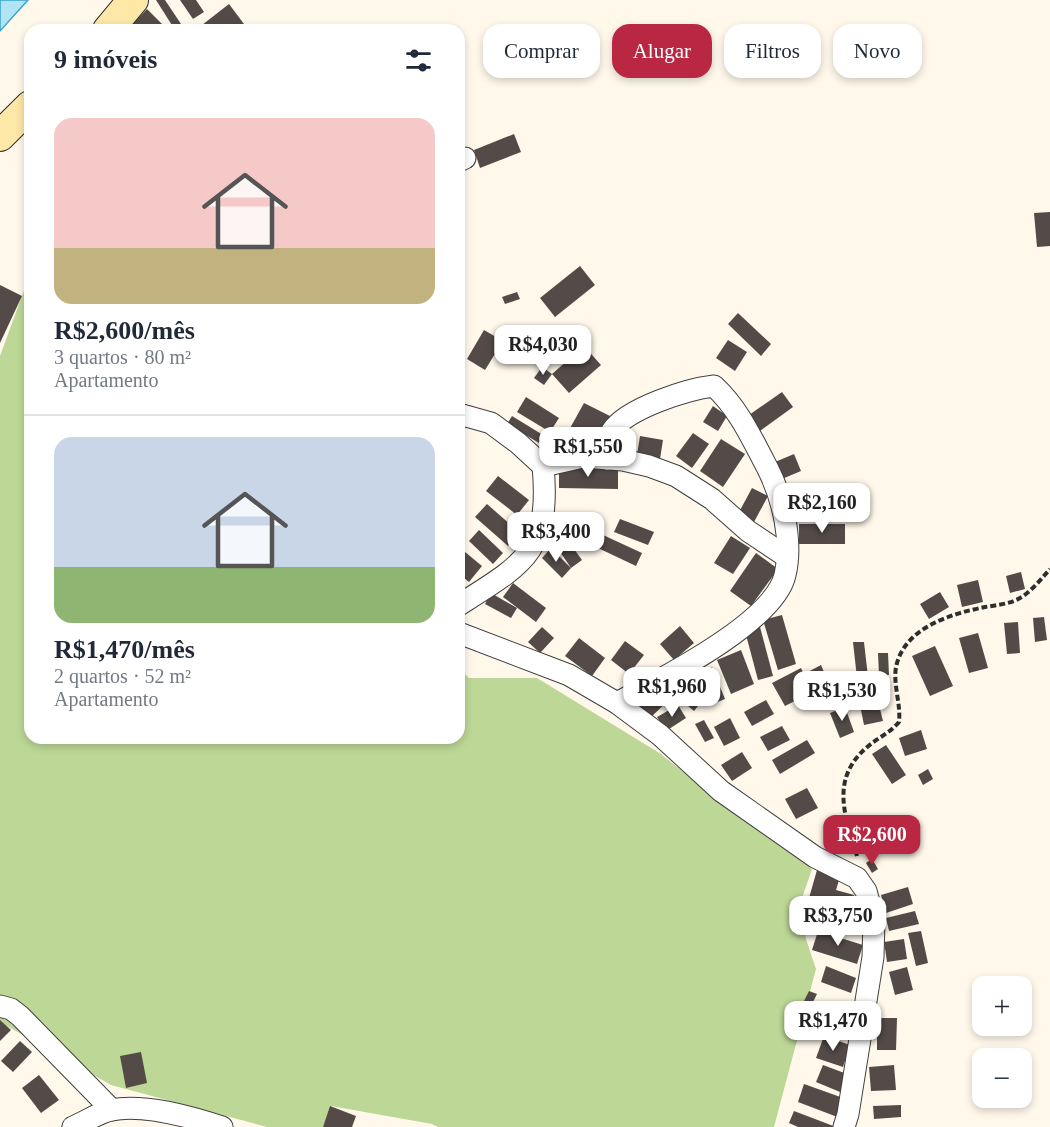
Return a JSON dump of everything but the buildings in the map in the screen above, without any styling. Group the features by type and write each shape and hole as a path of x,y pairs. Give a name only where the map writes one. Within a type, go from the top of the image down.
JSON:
{"main road":[{"path":"113,24 133,0"},
{"path":"0,136 24,112"}],"street":[{"path":"607,459 611,432 626,419 659,400 694,388 714,386 729,400 775,482 786,518 785,577 776,594 762,611 713,649 617,703"},
{"path":"465,416 491,423 543,466 545,492 542,523 529,554 510,573 465,601"},
{"path":"543,466 583,458 623,460 676,476 712,499 748,531 787,557"},
{"path":"465,635 569,675 617,703 660,735 721,791 815,857 857,878 866,891 874,920 873,957 844,1127"},
{"path":"0,1006 11,1009 20,1016 111,1110"},
{"path":"73,1127 111,1110 149,1109 191,1117 222,1127"}],"path":[{"path":"866,891 842,793 845,777 854,762 866,748 895,728 899,722 896,670 902,649 913,636 932,624 1021,598 1050,569"}],"green space":[{"path":"24,290 24,744 465,744 465,674 469,678 537,678 661,754 726,807 812,869 800,904 806,939 816,969 774,1127 438,1127 331,1106 323,1127 267,1127 111,1085 0,1022 0,356"}],"water":[{"path":"0,0 28,0 0,31"}]}
